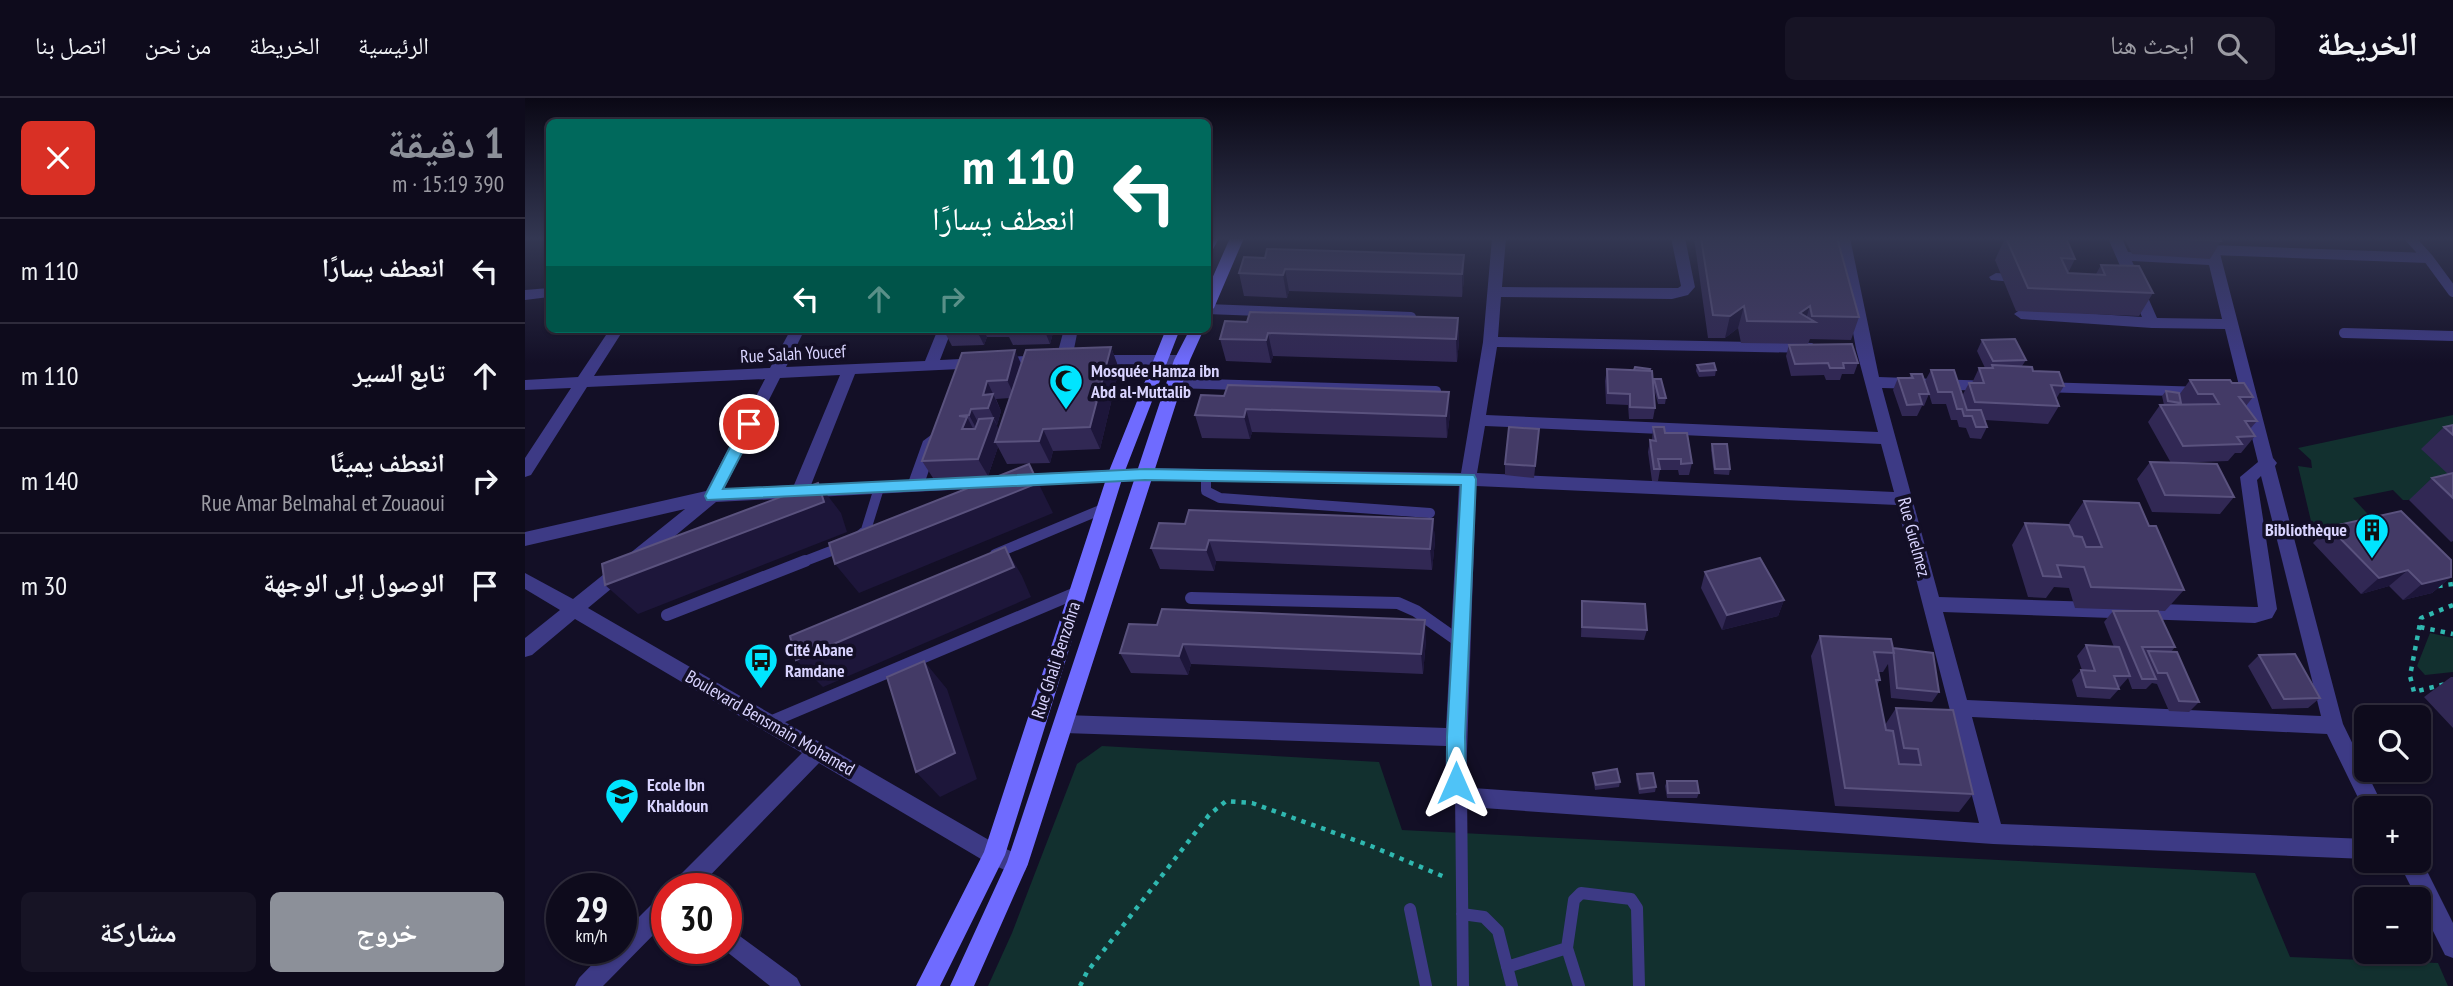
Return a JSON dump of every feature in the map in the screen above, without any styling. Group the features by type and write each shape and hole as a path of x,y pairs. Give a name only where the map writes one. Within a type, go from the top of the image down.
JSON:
{"main road":[{"path":"1211,300 1219,279"},
{"name":"Rue Ghali Benzohra","path":"928,986 994,855 1115,476 1171,333"},
{"name":"Rue Ghali Benzohra","path":"962,986 1017,864 1174,383 1195,333"}],"street":[{"path":"1496,279 1490,341 1468,479 1456,737 1456,783 1461,792 1469,797 1993,834 2354,849"},
{"path":"1495,292 1672,294 1683,292 1688,287 1686,279"},
{"name":"Rue Guelmez","path":"1848,279 1857,349 1873,382 1993,834"},
{"path":"2027,279 2034,280"},
{"path":"2128,279 2130,288 2152,323"},
{"path":"2219,279 2230,324 2236,393 2269,463 2333,725 2368,796"},
{"path":"525,295 546,293"},
{"path":"2021,314 2152,323 2230,324"},
{"path":"526,468 585,383 615,333"},
{"path":"525,649 712,496 796,333"},
{"path":"930,366 943,333"},
{"path":"1064,359 1070,333"},
{"path":"1490,341 1823,348"},
{"name":"Rue Salah Youcef","path":"525,385 930,366 956,371 1064,359 1182,360"},
{"path":"800,492 849,370"},
{"path":"1873,382 2236,393"},
{"path":"1478,420 1888,438"},
{"path":"915,486 937,425"},
{"path":"1932,604 2241,615 2265,613 2268,609 2248,477 2269,463"},
{"path":"525,539 712,496 1145,474 1468,479 1904,499"},
{"name":"Boulevard Bensmain Mohamed","path":"525,580 994,855 1017,864"},
{"path":"1960,709 2333,725"},
{"path":"1064,724 1456,737"},
{"path":"698,873 819,750"},
{"path":"2417,873 2453,947"},
{"path":"587,986 651,921"},
{"path":"742,949 789,986"}],"lane":[{"path":"1211,309 1425,317"},
{"path":"2344,333 2453,336"},
{"path":"1174,383 1436,391"},
{"path":"1206,475 1206,491 1220,498 1430,513"},
{"path":"667,615 855,540 866,530 879,488"},
{"path":"983,559 1105,508"},
{"path":"769,722 1078,592"},
{"path":"1191,598 1398,603 1416,611 1461,642"},
{"path":"1461,792 1463,986"},
{"path":"1579,986 1567,948 1574,900 1581,892 1631,899 1637,908 1639,986"},
{"path":"1410,909 1426,986"},
{"path":"1462,914 1484,917 1498,931 1512,986"},
{"path":"1507,967 1567,948"}],"path":[{"path":"2432,586 2453,584"},
{"path":"2453,605 2421,618 2410,676 2414,692 2453,682"},
{"path":"2420,627 2453,634"},
{"path":"1080,986 1087,972 1209,815 1226,801 1252,803 1371,846 1462,884"}],"green space":[{"path":"2453,415 2453,490 2408,500 2403,500 2393,490 2353,498 2377,524 2315,538 2298,466 2312,468 2311,460 2298,448"},
{"path":"2430,633 2453,638 2453,672 2425,675 2417,666"},
{"path":"1102,746 1379,762 1402,830 2255,873 2290,957 2354,960 2354,964 2438,963 2448,986 988,986 1012,933 1077,764"}],"building":[{"path":"1707,279 1849,279 1859,317 1812,316 1810,306 1800,313 1815,322 1747,321 1744,306 1730,316 1713,315"},
{"path":"2024,279 2146,279 2153,293 2028,288"},
{"path":"1250,312 1458,318 1456,339 1268,333 1266,340 1220,339 1225,321 1247,322"},
{"path":"2015,339 2026,360 1993,361 1982,340"},
{"path":"1852,344 1858,363 1843,363 1844,368 1830,368 1828,363 1795,364 1789,345"},
{"path":"1111,347 1090,427 1043,429 1039,441 995,442 1026,350"},
{"path":"1015,350 1007,380 987,381 983,395 993,394 988,408 971,409 969,415 959,416 967,417 962,429 975,429 979,419 993,418 978,459 922,461 962,353"},
{"path":"1714,363 1716,370 1700,371 1697,365"},
{"path":"1992,365 2032,367 2033,371 2059,372 2064,386 2051,385 2059,406 1975,402 1969,383 1984,383 1979,368 1993,368"},
{"path":"1635,367 1650,369 1634,370"},
{"path":"1607,369 1652,371 1655,408 1630,407 1630,394 1608,393"},
{"path":"1931,370 1954,370 1967,410 1981,410 1987,427 1976,427 1972,416 1964,416 1962,409 1957,409 1952,392 1938,392"},
{"path":"1911,374 1922,374 1929,394 1919,394 1922,404 1907,405 1898,378 1913,378"},
{"path":"1654,379 1661,379 1666,398 1659,398"},
{"path":"2190,380 2230,380 2232,383 2244,383 2253,397 2239,397 2257,421 2245,421 2255,436 2237,437 2242,444 2183,446 2160,405 2219,404 2213,394 2198,394"},
{"path":"1228,385 1449,392 1446,416 1246,409 1244,417 1195,415 1201,395 1224,396"},
{"path":"2166,391 2179,393 2181,403 2168,401"},
{"path":"2453,425 2453,435 2444,427"},
{"path":"1509,427 1539,429 1535,466 1505,464"},
{"path":"1653,427 1664,427 1665,433 1687,433 1692,463 1681,464 1681,459 1658,459 1660,469 1654,469 1650,440 1656,441"},
{"path":"1712,444 1727,444 1730,469 1715,469"},
{"path":"2150,462 2217,464 2234,497 2165,495"},
{"path":"1029,464 1038,483 835,564 829,543"},
{"path":"2453,473 2453,498 2432,478"},
{"path":"818,483 824,502 605,585 602,564"},
{"path":"2084,501 2139,503 2149,526 2156,526 2184,590 2091,587 2084,567 2057,565 2061,577 2043,576 2025,523 2069,525 2074,536 2082,537 2086,547 2102,547"},
{"path":"1189,510 1433,519 1430,549 1209,540 1206,550 1151,548 1159,523 1185,524"},
{"path":"2401,511 2451,560 2451,577 2422,584 2408,570 2379,578 2329,527"},
{"path":"1005,547 1014,567 796,660 790,636"},
{"path":"1760,558 1784,600 1727,615 1705,572"},
{"path":"1582,601 1645,604 1647,630 1582,627"},
{"path":"1162,609 1425,620 1421,654 1183,644 1179,656 1120,653 1129,624 1157,625"},
{"path":"2113,611 2158,611 2175,647 2142,647 2156,679 2142,679"},
{"path":"1820,636 1891,639 1894,653 1874,652 1880,680 1876,680 1886,730 1893,731 1899,764 1921,765 1918,749 1904,748 1896,708 1953,710 1973,794 1845,788"},
{"path":"2086,645 2119,647 2130,676 2114,676 2119,689 2086,687 2081,670 2095,671"},
{"path":"1893,648 1933,653 1939,692 1897,688"},
{"path":"2148,651 2177,652 2199,702 2179,701 2167,673 2158,673"},
{"path":"2295,654 2320,698 2284,699 2259,655"},
{"path":"924,661 955,753 916,772 887,677"},
{"path":"1617,769 1620,782 1596,785 1593,773"},
{"path":"1653,773 1656,787 1640,789 1637,774"},
{"path":"1667,781 1697,781 1699,793 1668,793"}],"place":[{"name":"Mosquée Hamza ibn Abd al-Muttalib","path":"1066,411"},
{"name":"Bibliothèque","path":"2372,560"},
{"name":"Cité Abane Ramdane","path":"761,690"},
{"name":"Ecole Ibn Khaldoun","path":"622,825"}],"route":[{"path":"749,424 712,496 1145,474 1468,479 1456,783"}]}
